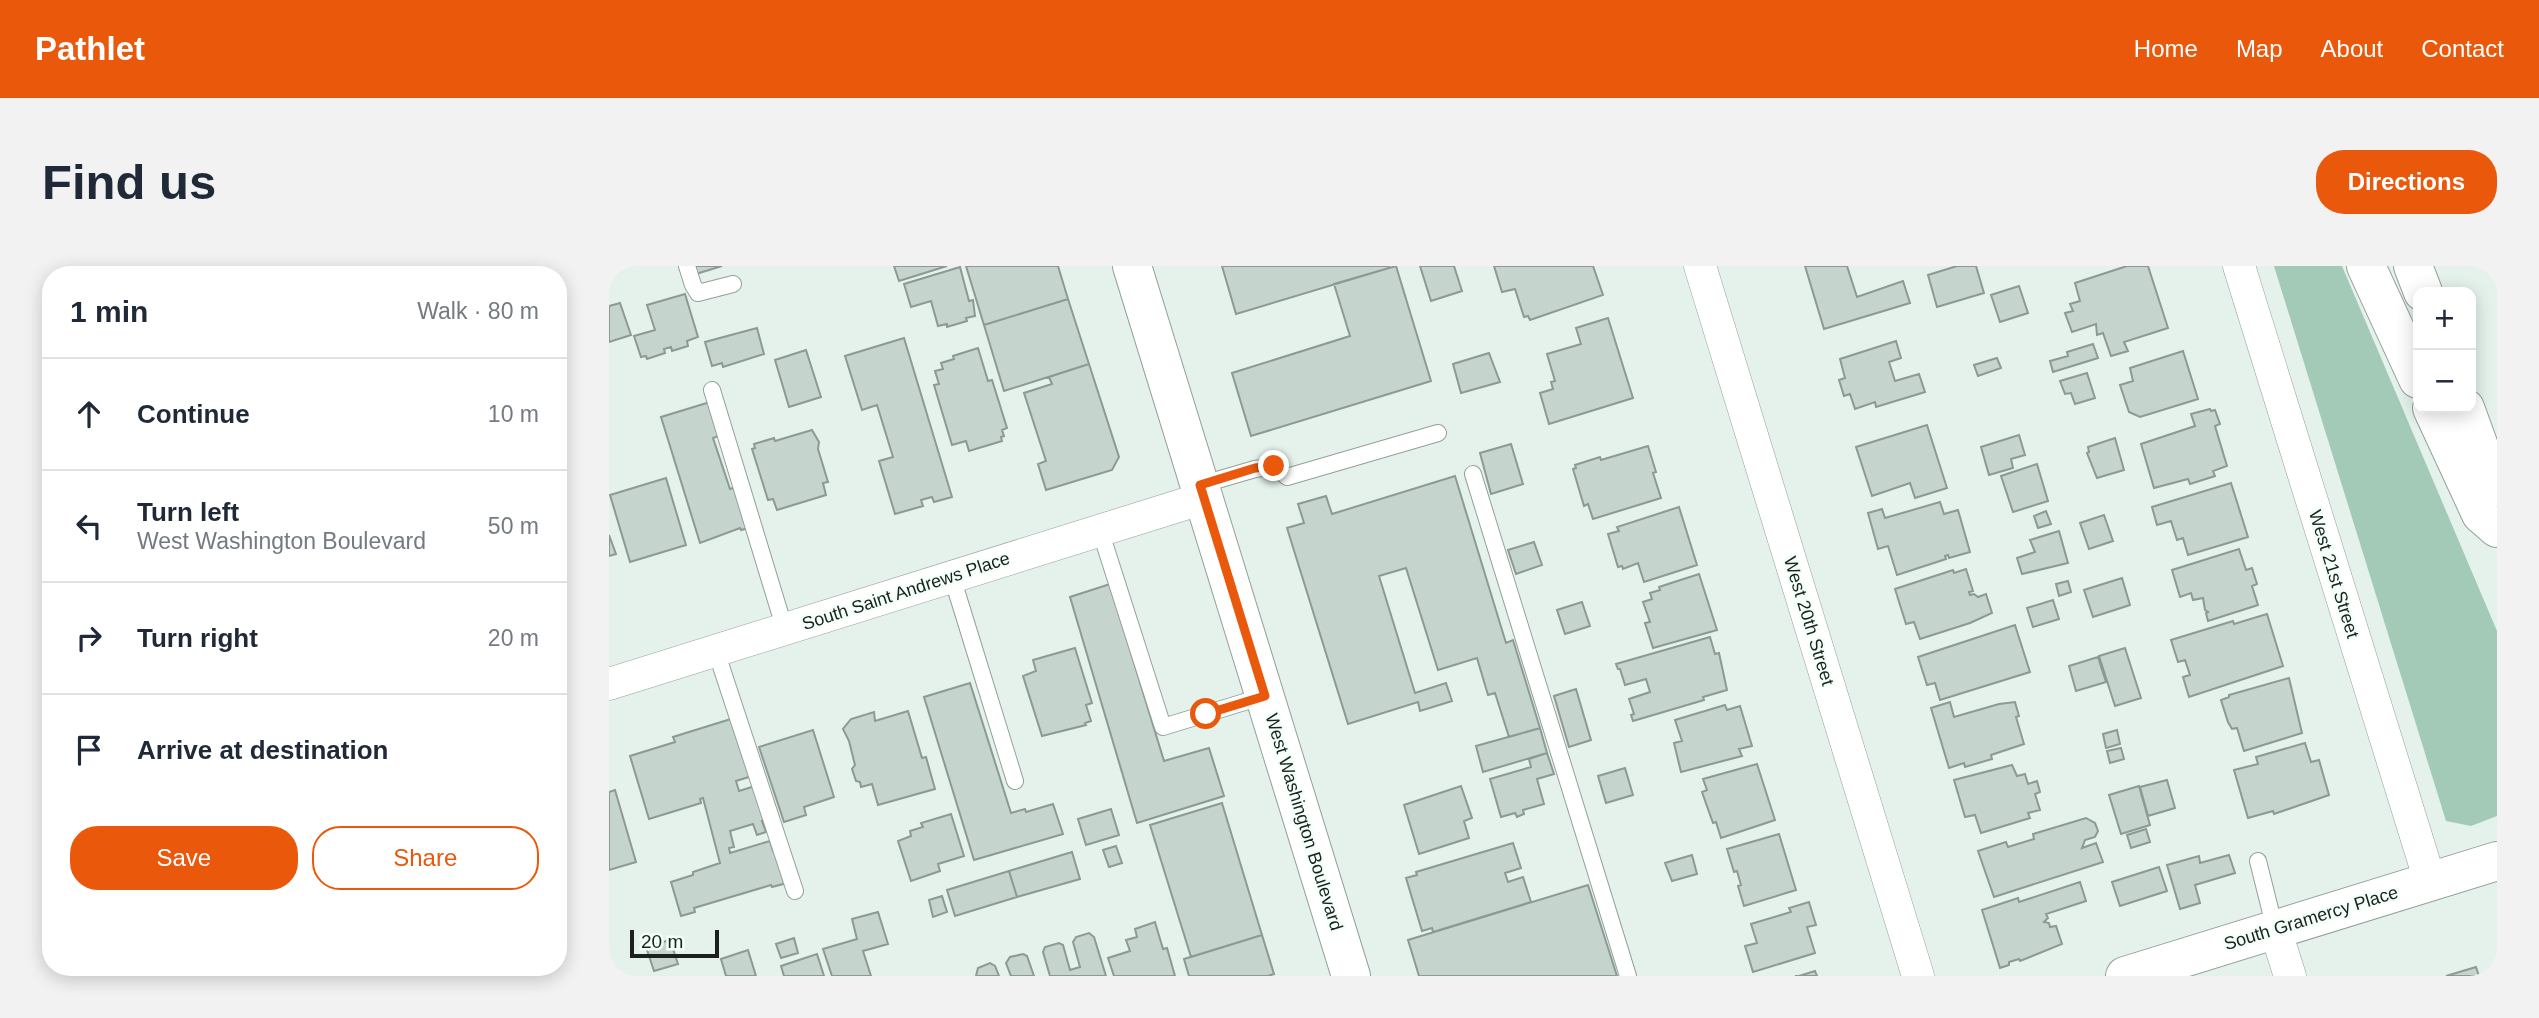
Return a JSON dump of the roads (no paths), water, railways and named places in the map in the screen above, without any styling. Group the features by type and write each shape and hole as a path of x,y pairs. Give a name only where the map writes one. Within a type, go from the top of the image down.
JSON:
{"main road":[{"name":"West Washington Boulevard","path":"1132,266 1351,976"},
{"path":"2366,266 2413,368"},
{"path":"2413,266 2421,287"},
{"path":"2434,413 2481,514 2497,528"},
{"path":"2467,413 2497,496"},
{"name":"South Gramercy Place","path":"2125,976 2497,861"}],"street":[{"name":"West 20th Street","path":"1700,266 1918,976"},
{"name":"West 21st Street","path":"2239,266 2430,881"},
{"name":"South Saint Andrews Place","path":"609,684 1100,530 1202,491"},
{"path":"2275,929 2290,976"}],"lane":[{"path":"687,266 698,293 733,284"},
{"path":"712,390 785,630"},
{"path":"1202,491 1255,468 1274,466 1287,477 1438,433"},
{"path":"1473,474 1628,976"},
{"path":"1100,530 1163,727 1265,696"},
{"path":"951,577 1016,781"},
{"path":"716,651 795,891"},
{"path":"2258,861 2275,929"}]}
